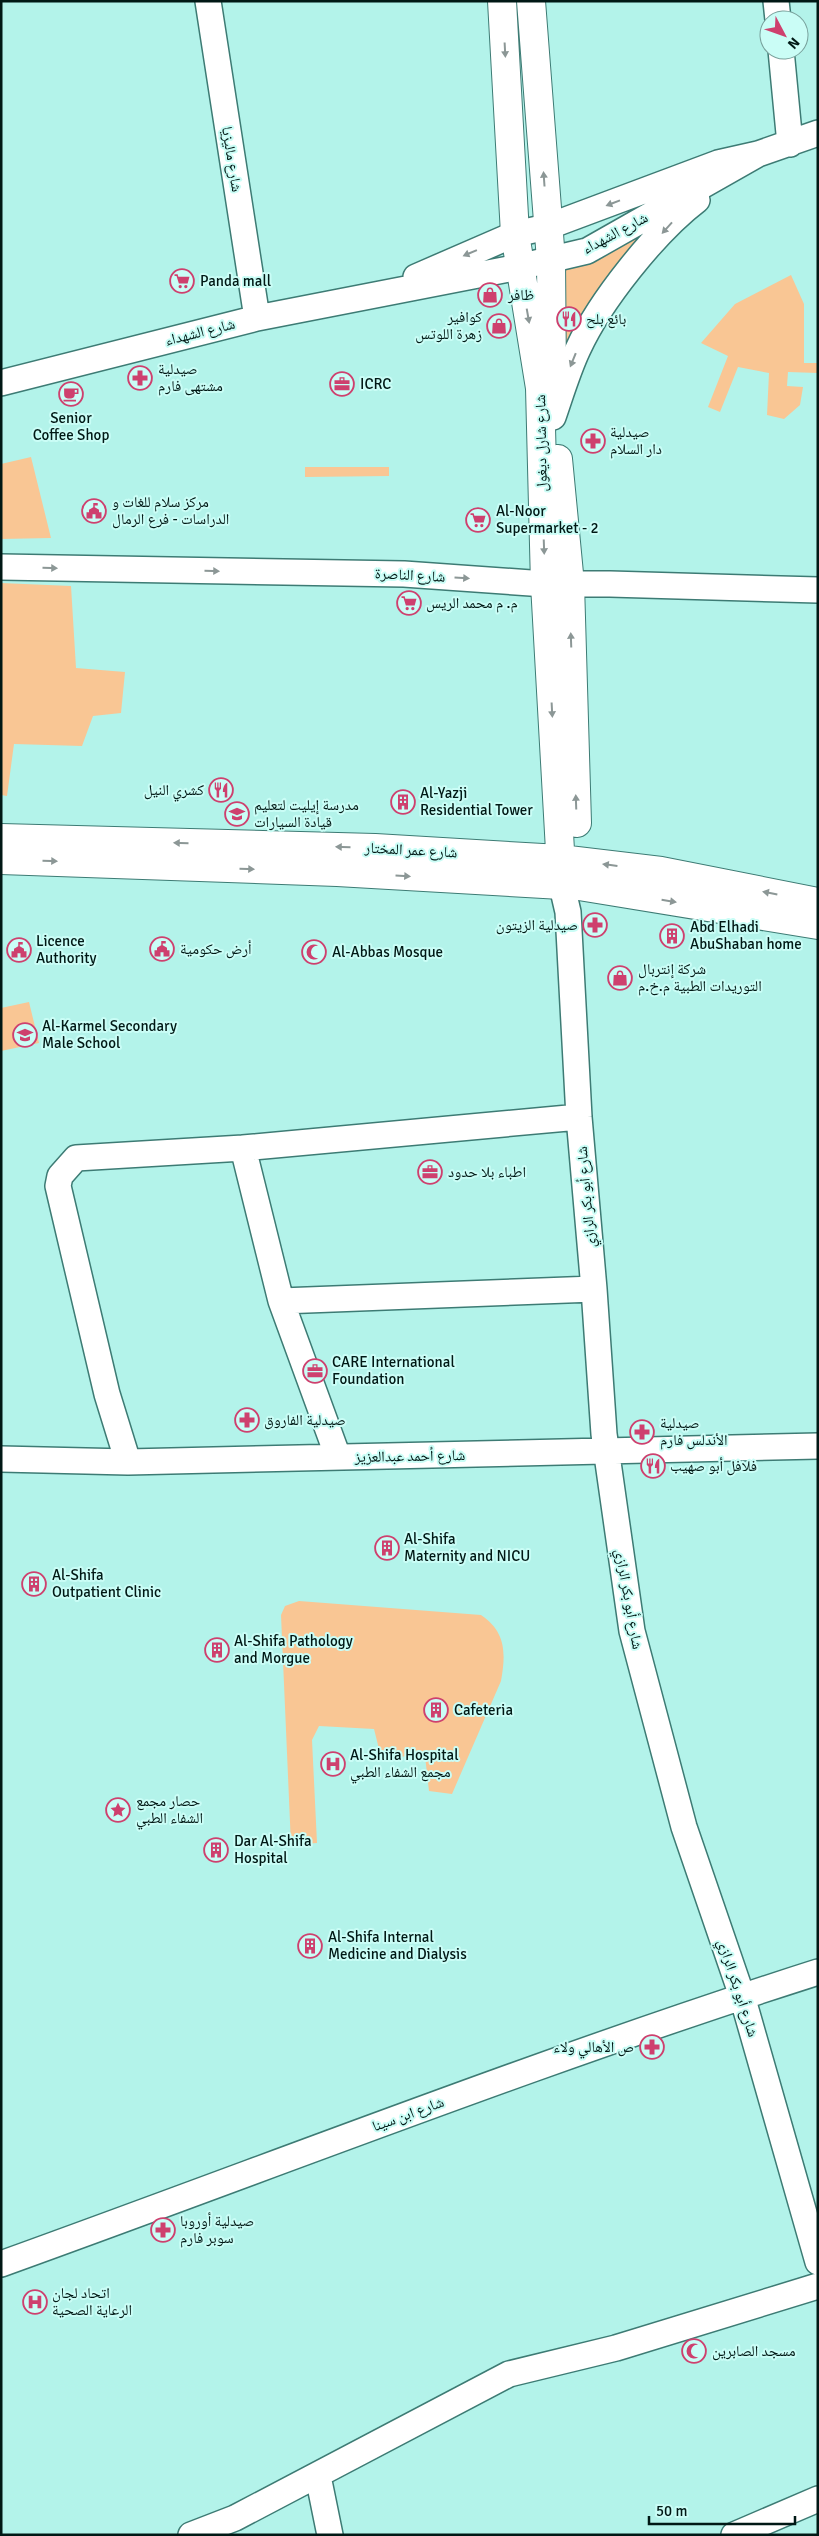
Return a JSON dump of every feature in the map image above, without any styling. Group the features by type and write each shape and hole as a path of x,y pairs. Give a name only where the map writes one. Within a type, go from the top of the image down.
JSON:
{"main road":[{"name":"شارع شارل ديغول","path":"502,1 515,234 540,388 558,584"},
{"name":"شارع شارل ديغول","path":"531,1 551,260 558,584 570,873"},
{"name":"شارع عمر المختار","path":"1,838 375,848 570,873 818,925"},
{"name":"شارع عمر المختار","path":"1,860 337,872 570,873 661,871 818,902"}],"street":[{"name":"شارع ماليزيا","path":"208,1 257,318"},
{"path":"782,60 790,144"},
{"name":"شارع الشهداء","path":"400,289 419,274 515,234 547,227 718,164 758,154 818,133"},
{"name":"شارع الشهداء","path":"1,383 257,318 519,267 587,251 758,154"},
{"name":"شارع شارل ديغول","path":"553,417 578,350 608,298 678,217 758,154"},
{"name":"شارع الناصرة","path":"1,567 404,574 558,584 818,590"},
{"name":"شارع أبو بكر الرازي","path":"570,873 568,912 579,1117 607,1451 632,1632 684,1827 742,1996 818,2262"},
{"path":"128,1462 107,1394 58,1186 60,1176 76,1158 243,1148 579,1117"},
{"path":"243,1148 281,1301 338,1458"},
{"path":"281,1301 594,1289"},
{"name":"شارع أحمد عبدالعزيز","path":"1,1459 128,1462 818,1446"},
{"name":"شارع ابن سينا","path":"1,2264 409,2113 742,1996 818,1972"},
{"path":"191,2535 235,2518 318,2476 394,2432 509,2374 616,2348 818,2286"},
{"path":"318,2476 330,2535"},
{"path":"734,2535 818,2499"}],"shaded area":[{"path":"626,237 643,237 564,370 555,275"},
{"path":"791,275 804,304 804,363 818,363 818,373 788,372 787,386 803,387 800,405 784,419 767,415 769,373 738,367 720,412 708,407 728,356 701,343 735,304"},
{"path":"31,457 51,538 1,539 1,464"},
{"path":"305,467 389,467 389,476 305,477"},
{"path":"1,583 71,586 76,668 125,672 121,713 93,716 82,746 14,744 7,796 1,795"},
{"path":"29,1002 39,1043 1,1051 1,1008"},
{"path":"299,1601 481,1615 495,1629 500,1636 503,1652 504,1661 501,1681 452,1794 429,1791 425,1756 381,1757 374,1729 319,1726 312,1740 317,1843 291,1845 281,1615 285,1606"}],"place":[{"name":"Panda mall","path":"182,281"},
{"name":"ظافر","path":"490,295"},
{"name":"بائع بلح","path":"569,319"},
{"name":"كوافير زهرة اللوتس","path":"499,326"},
{"name":"صيدلية مشتهى فارم","path":"140,378"},
{"name":"ICRC","path":"342,384"},
{"name":"Senior Coffee Shop","path":"71,394"},
{"name":"صيدلية دار السلام","path":"593,441"},
{"name":"مركز سلام للغات و الدراسات - فرع الرمال","path":"94,511"},
{"name":"Al-Noor Supermarket - 2","path":"478,520"},
{"name":"م. م محمد الريس","path":"409,603"},
{"name":"كشري النيل","path":"221,790"},
{"name":"Al-Yazji Residential Tower","path":"403,802"},
{"name":"مدرسة إيليت لتعليم قيادة السيارات","path":"237,814"},
{"name":"صيدلية الزيتون","path":"595,925"},
{"name":"Abd Elhadi AbuShaban home","path":"672,936"},
{"name":"أرض حكومية","path":"162,949"},
{"name":"Licence Authority","path":"19,950"},
{"name":"Al-Abbas Mosque","path":"314,952"},
{"name":"شركة إنتربال التوريدات الطبية م.خ.م","path":"620,978"},
{"name":"Al-Karmel Secondary Male School","path":"25,1035"},
{"name":"اطباء بلا حدود","path":"430,1172"},
{"name":"CARE International Foundation","path":"315,1371"},
{"name":"صيدلية الفاروق","path":"247,1420"},
{"name":"صيدلية الأندلس فارم","path":"642,1432"},
{"name":"فلافل أبو صهيب","path":"653,1466"},
{"name":"Al-Shifa Maternity and NICU","path":"387,1548"},
{"name":"Al-Shifa Outpatient Clinic","path":"34,1584"},
{"name":"Al-Shifa Pathology and Morgue","path":"217,1650"},
{"name":"Cafeteria","path":"436,1710"},
{"name":"Al-Shifa Hospital مجمع الشفاء الطبي","path":"333,1764"},
{"name":"حصار مجمع الشفاء الطبي","path":"118,1810"},
{"name":"Dar Al-Shifa Hospital","path":"216,1850"},
{"name":"Al-Shifa Internal Medicine and Dialysis","path":"310,1946"},
{"name":"ص الأهالي ولاء","path":"652,2047"},
{"name":"صيدلية أوروبا سوبر فارم","path":"163,2230"},
{"name":"اتحاد لجان الرعاية الصحية","path":"35,2302"},
{"name":"مسجد الصابرين","path":"694,2351"}]}
